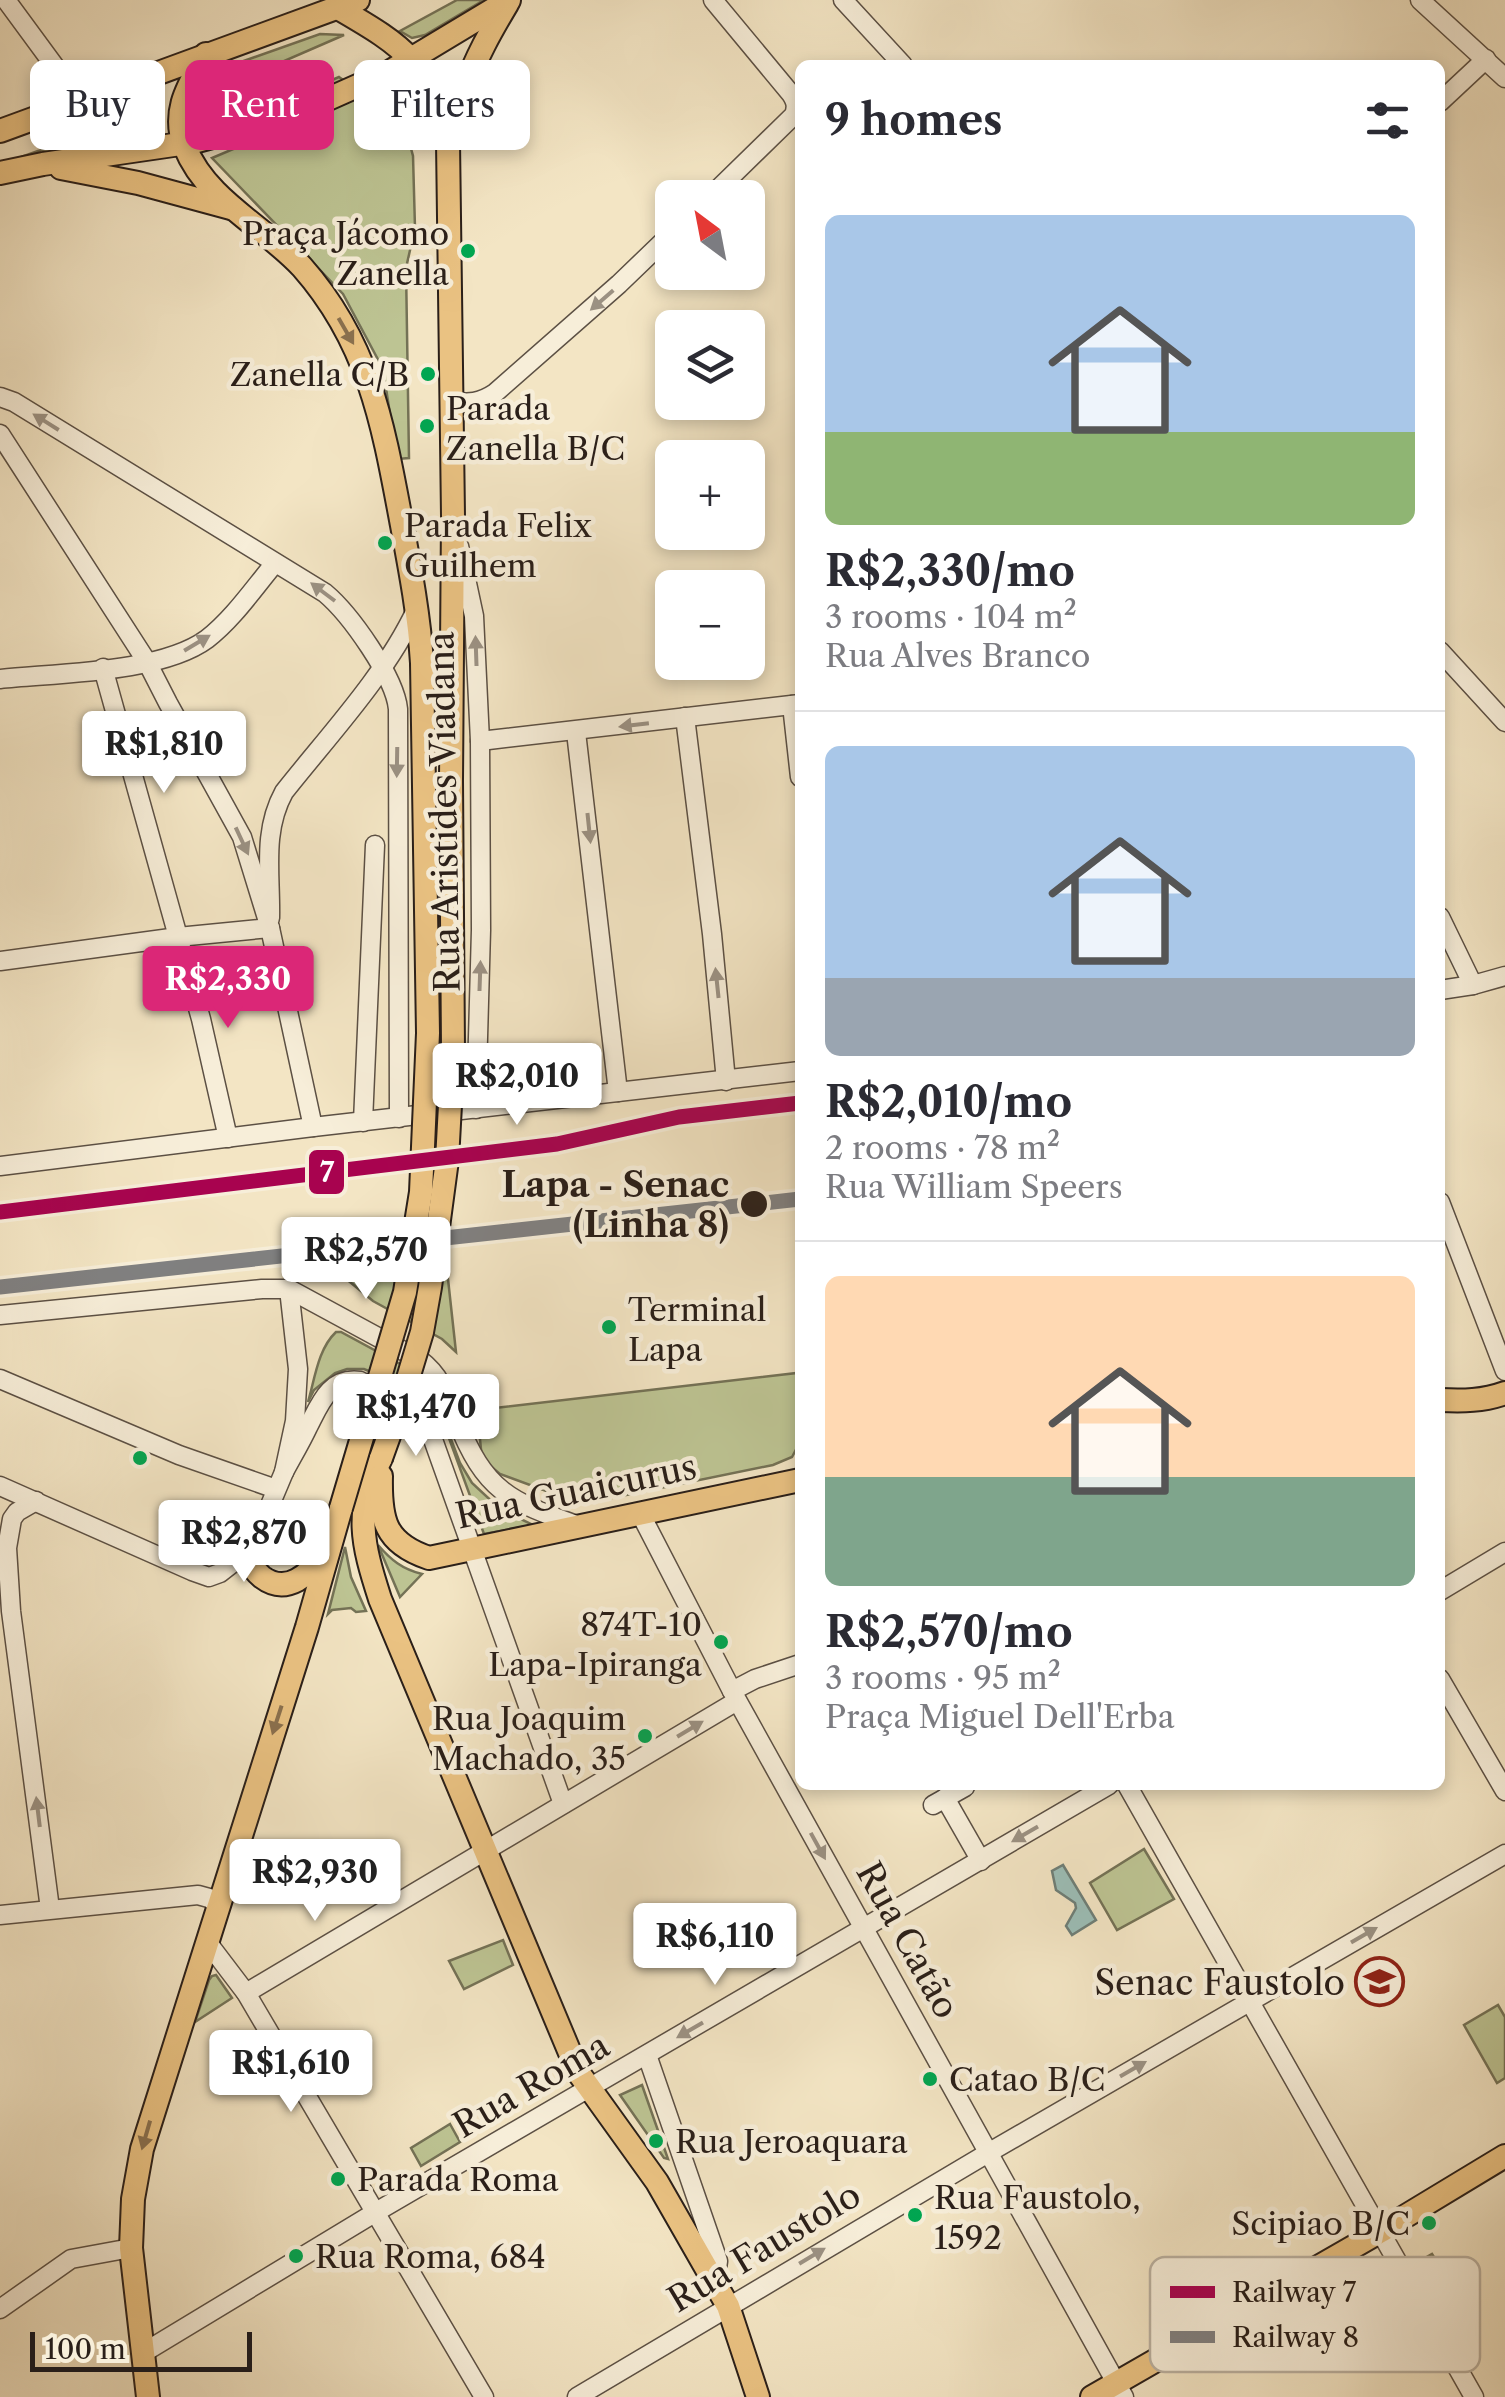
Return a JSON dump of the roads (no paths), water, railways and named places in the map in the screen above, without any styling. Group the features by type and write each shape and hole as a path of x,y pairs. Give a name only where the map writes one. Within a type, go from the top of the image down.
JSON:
{"main road":[{"path":"0,174 184,143 290,116 391,72 510,0"},
{"path":"477,60 510,0"},
{"path":"165,70 348,4 412,59"},
{"path":"148,2397 130,2248 133,2198 142,2149 307,1627 405,1292 421,1192 428,1033 422,664 417,608 383,428 359,354 332,307 302,267 266,232 234,209 191,160 184,143 180,110 185,92 206,54"},
{"path":"0,132 30,121"},
{"path":"448,150 453,1050 448,1160 422,1332 400,1405 369,1482 362,1534 392,1627 576,2066 657,2182 728,2306 758,2397"},
{"path":"42,164 138,183 234,209"},
{"path":"1445,1400 1487,1399 1505,1393"},
{"name":"Rua Guaicurus","path":"381,1458 380,1505 388,1528 408,1551 428,1558 795,1481"},
{"path":"252,1548 250,1562 256,1572 270,1582 286,1584 312,1571 331,1542"},
{"path":"1338,2257 1505,2156"},
{"path":"1092,2397 1120,2390 1150,2372"}],"street":[{"path":"6,0 50,60"},
{"path":"713,0 795,100"},
{"path":"843,0 898,60"},
{"path":"1420,0 1505,78"},
{"path":"1445,97 1486,59"},
{"path":"727,180 795,112"},
{"path":"451,400 472,403 496,393 655,249"},
{"path":"0,397 312,584 339,604 356,625 394,687 398,709 399,1118"},
{"path":"0,434 148,662 242,837 270,928 313,1127"},
{"name":"Rua Aristides Viadana","path":"453,516 474,616 480,741 481,930 476,1108"},
{"path":"0,679 148,662 179,654 206,640 227,620 274,562"},
{"path":"270,928 269,832 275,808 382,668 417,608"},
{"path":"1445,656 1505,722"},
{"path":"103,668 201,1019 228,1138"},
{"path":"480,741 795,705"},
{"path":"685,718 726,1080"},
{"path":"576,732 618,1092"},
{"path":"363,1122 375,845"},
{"path":"1445,927 1473,985"},
{"path":"0,961 178,936 270,928"},
{"path":"1445,989 1505,976"},
{"path":"0,1166 795,1072"},
{"path":"1445,1225 1505,1370"},
{"path":"280,1480 295,1421 298,1368 289,1289"},
{"path":"3,1317 289,1289 432,1369 485,1475 529,1508 580,1526"},
{"path":"0,1379 179,1455 280,1480"},
{"path":"0,1486 209,1577 252,1548 280,1480 322,1398 338,1384 360,1382 416,1411 430,1431 562,1804"},
{"path":"36,1501 17,1512 9,1530 6,1612 50,1909"},
{"name":"Rua Catão","path":"640,1513 735,1696 1120,2390"},
{"path":"1445,1588 1505,1552"},
{"path":"246,1993 562,1804 755,1680 795,1666"},
{"path":"1445,1688 1505,1791"},
{"path":"957,1790 939,1801 981,1860"},
{"name":"Rua Roma","path":"144,2352 376,2212 1100,1790"},
{"path":"1130,1790 1396,2257"},
{"name":"Rua Faustolo","path":"577,2397 988,2153 1505,1854"},
{"path":"0,1915 198,1895 220,1906"},
{"path":"208,1942 246,1993 484,2397"},
{"path":"646,2055 718,2261 715,2283"},
{"path":"0,2310 71,2259 130,2248"},
{"path":"1460,2372 1474,2397"}],"water":[{"path":"1063,1865 1096,1920 1072,1935 1066,1926 1075,1903 1056,1890 1052,1871"}],"rail line":[{"name":"7","path":"0,1212 557,1144 679,1117 795,1104"},
{"name":"8","path":"0,1287 795,1200"}],"place":[{"name":"Praça Jácomo Zanella","path":"468,251"},
{"name":"Zanella C/B","path":"428,374"},
{"name":"Parada Zanella B/C","path":"427,426"},
{"name":"Parada Felix Guilhem","path":"385,543"},
{"name":"Lapa - Senac (Linha 8)","path":"754,1204"},
{"name":"Terminal Lapa","path":"609,1327"},
{"name":"874T-10 Lapa-Ipiranga","path":"721,1642"},
{"name":"Rua Joaquim Machado, 35","path":"645,1736"},
{"name":"Senac Faustolo","path":"1380,1982"},
{"name":"Catao B/C","path":"930,2079"},
{"name":"Rua Jeroaquara","path":"656,2141"},
{"name":"Parada Roma","path":"338,2179"},
{"name":"Rua Faustolo, 1592","path":"915,2215"},
{"name":"Scipiao B/C","path":"1429,2223"},
{"name":"Rua Roma, 684","path":"296,2256"}]}
